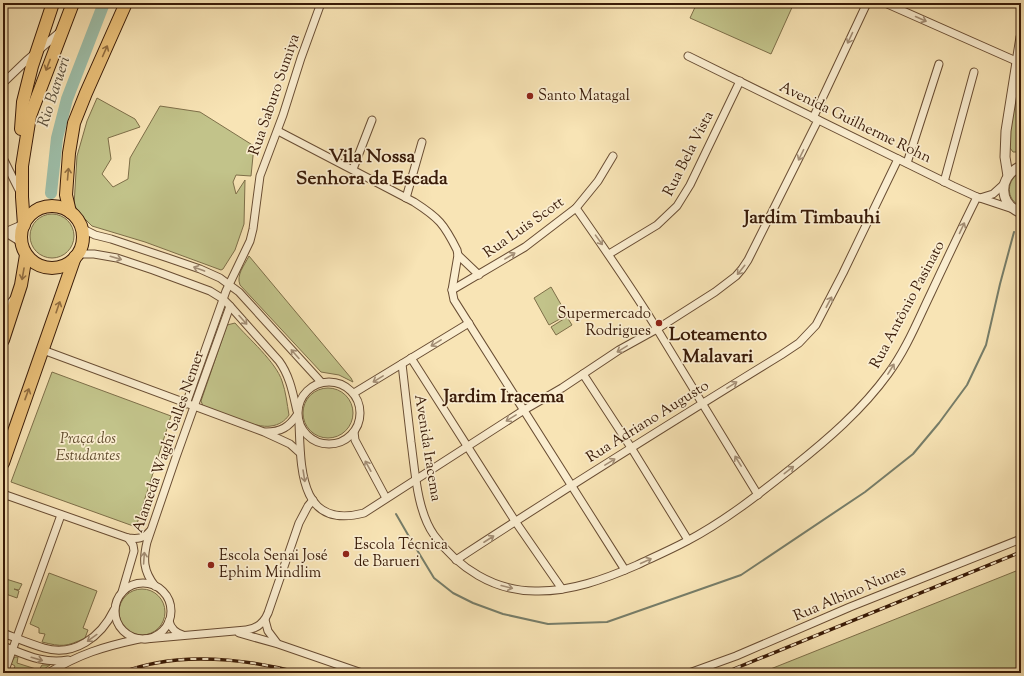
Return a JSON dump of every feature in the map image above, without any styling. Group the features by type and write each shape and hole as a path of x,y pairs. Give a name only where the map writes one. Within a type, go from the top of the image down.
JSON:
{"main road":[{"path":"3,340 26,255 22,241 24,225 19,168 23,102 53,3"},
{"path":"22,193 24,153 30,116 73,3"},
{"path":"3,463 76,256 82,243 81,228 70,212 66,195 69,153 74,123 126,3"},
{"path":"24,225 29,217 41,209 56,207 70,212"},
{"path":"26,255 38,265 52,268 65,265 76,256"}],"street":[{"name":"Rua Saburo Sumiya","path":"228,284 250,241 260,176 278,131 301,58 321,3"},
{"path":"76,256 101,255 123,260 198,286 223,299 282,365 289,380 299,423 300,453 304,481 312,500 320,508 334,515 344,517 364,513 524,410 657,329 714,292 742,270 775,209 867,3"},
{"path":"885,3 1016,61"},
{"path":"3,83 62,31"},
{"path":"1017,211 1008,204 1004,192 1006,180 1006,131 1016,61 1021,38"},
{"name":"Avenida Guilherme Rohn","path":"688,56 944,182 978,198 1017,211"},
{"path":"906,163 939,64"},
{"path":"944,182 974,72"},
{"name":"Rua Bela Vista","path":"609,254 657,225 677,206 690,185 740,81"},
{"path":"353,169 372,120"},
{"path":"278,131 353,169 429,212 437,218 449,235 458,255 479,275"},
{"path":"406,198 422,142"},
{"name":"Rua Luis Scott","path":"452,290 525,247 568,215 576,208 598,181 613,156"},
{"path":"978,198 993,194 1013,170 1020,166 1005,157"},
{"path":"3,158 22,193"},
{"name":"Rua Adriano Augusto","path":"456,560 572,484 632,449 799,343 816,326 898,159"},
{"name":"Rua Antônio Pasinato","path":"758,494 835,432 874,392 889,373 913,330 978,198"},
{"path":"576,208 609,254 657,329 701,404 758,494"},
{"path":"5,233 24,225"},
{"path":"81,228 95,235 200,269 228,284 239,292 321,382"},
{"path":"5,233 22,241"},
{"path":"458,255 452,290 454,300 572,484 625,570"},
{"name":"Alameda Waghi Salles Nemer","path":"186,404 228,284"},
{"path":"3,312 15,298"},
{"name":"Alameda Waghi Salles Nemer","path":"155,586 146,572 144,562 151,529 230,306"},
{"path":"354,393 469,323"},
{"path":"43,350 264,432 290,444 300,453"},
{"path":"411,358 466,447 562,589"},
{"name":"Avenida Iracema","path":"402,364 416,479 423,513 428,524 438,540 464,567 489,581 504,587 536,591 562,589 601,579 625,570 688,540 758,494"},
{"path":"583,374 632,449 688,540"},
{"path":"264,432 281,430 289,425 297,413 300,400 305,392 312,386 321,382 332,381 339,383 349,388 354,393 358,402 360,413 359,422 354,432 346,439 338,443 331,444 312,440 307,436 299,423"},
{"path":"354,432 354,439 386,498"},
{"path":"3,494 128,538 142,538 146,536 151,529"},
{"path":"115,608 116,620 121,629 130,636 143,639 235,632 255,628 265,620 300,524 312,500"},
{"path":"4,673 61,515"},
{"path":"3,632 47,649 60,650 74,648 86,643 98,634 106,624 121,594 134,551 133,545 128,538"},
{"name":"Rua Albino Nunes","path":"689,673 736,656 858,604 1021,539"},
{"path":"48,673 91,651 107,646 153,637 166,627 169,621 171,609 169,600 163,592 155,586 144,583 136,584 126,589 121,594"},
{"path":"265,620 268,631 278,644"},
{"path":"169,621 174,630 185,636"},
{"path":"235,632 278,644 362,673"},
{"path":"3,646 48,662 73,659"}],"green space":[{"path":"697,3 794,3 771,54 690,18"},
{"path":"1021,44 1021,152 1013,152 1007,144"},
{"path":"97,98 135,119 140,127 108,138 111,159 102,174 113,187 128,179 130,158 160,106 200,112 254,146 251,176 236,175 233,182 236,194 245,180 244,224 235,250 223,269 221,270 145,242 92,226 74,205 77,156 87,121"},
{"path":"1021,172 1021,206 1012,199 1009,189 1012,179"},
{"path":"52,214 64,218 70,224 74,236 70,248 64,254 52,258 40,254 34,248 30,236 34,224 40,218"},
{"path":"249,256 353,382 339,375 321,372 240,285 240,274"},
{"path":"551,287 567,315 549,325 534,298"},
{"path":"567,317 572,325 556,335 551,327"},
{"path":"235,323 268,358 279,374 284,389 289,415 279,424 271,426 256,425 203,406 201,401 227,325"},
{"name":"Praça dos Estudantes","path":"52,372 171,416 136,527 11,482"},
{"path":"328,388 342,392 349,399 353,413 349,427 342,434 328,438 314,434 307,427 303,413 307,399 314,392"},
{"path":"1021,569 1021,673 758,673 768,670"},
{"path":"49,573 97,591 83,628 88,630 85,638 68,645 54,645 42,642 45,634 39,633 39,628 30,624"},
{"path":"6,579 22,584 19,590 14,589 19,591 17,598 3,593 3,586"},
{"path":"142,589 155,593 161,599 165,612 161,625 155,631 142,635 129,631 123,625 119,612 123,599 129,593"},
{"path":"15,657 18,657 17,663 39,670 42,665 50,665 38,673 12,673 15,666 10,663"}],"waterway":[{"name":"Rio Barueri","path":"51,193 57,138 67,99 104,3"},
{"path":"396,514 434,578 453,593 473,603 503,614 548,624 607,622 741,575 865,492 913,454 939,423 967,385 986,345 1014,232"}],"railway":[{"path":"724,673 1021,552"},
{"path":"120,673 156,663 191,659 247,662 300,673"}],"place":[{"name":"Santo Matagal","path":"530,96"},
{"name":"Supermercado Rodrigues","path":"659,323"},
{"name":"Escola Técnica de Barueri","path":"346,554"},
{"name":"Escola Senai José Ephim Mindlim","path":"211,565"}],"district":[{"name":"Vila Nossa Senhora da Escada","path":"372,168"},
{"name":"Jardim Timbauhi","path":"812,218"},
{"name":"Loteamento Malavari","path":"718,346"},
{"name":"Jardim Iracema","path":"504,397"}]}
